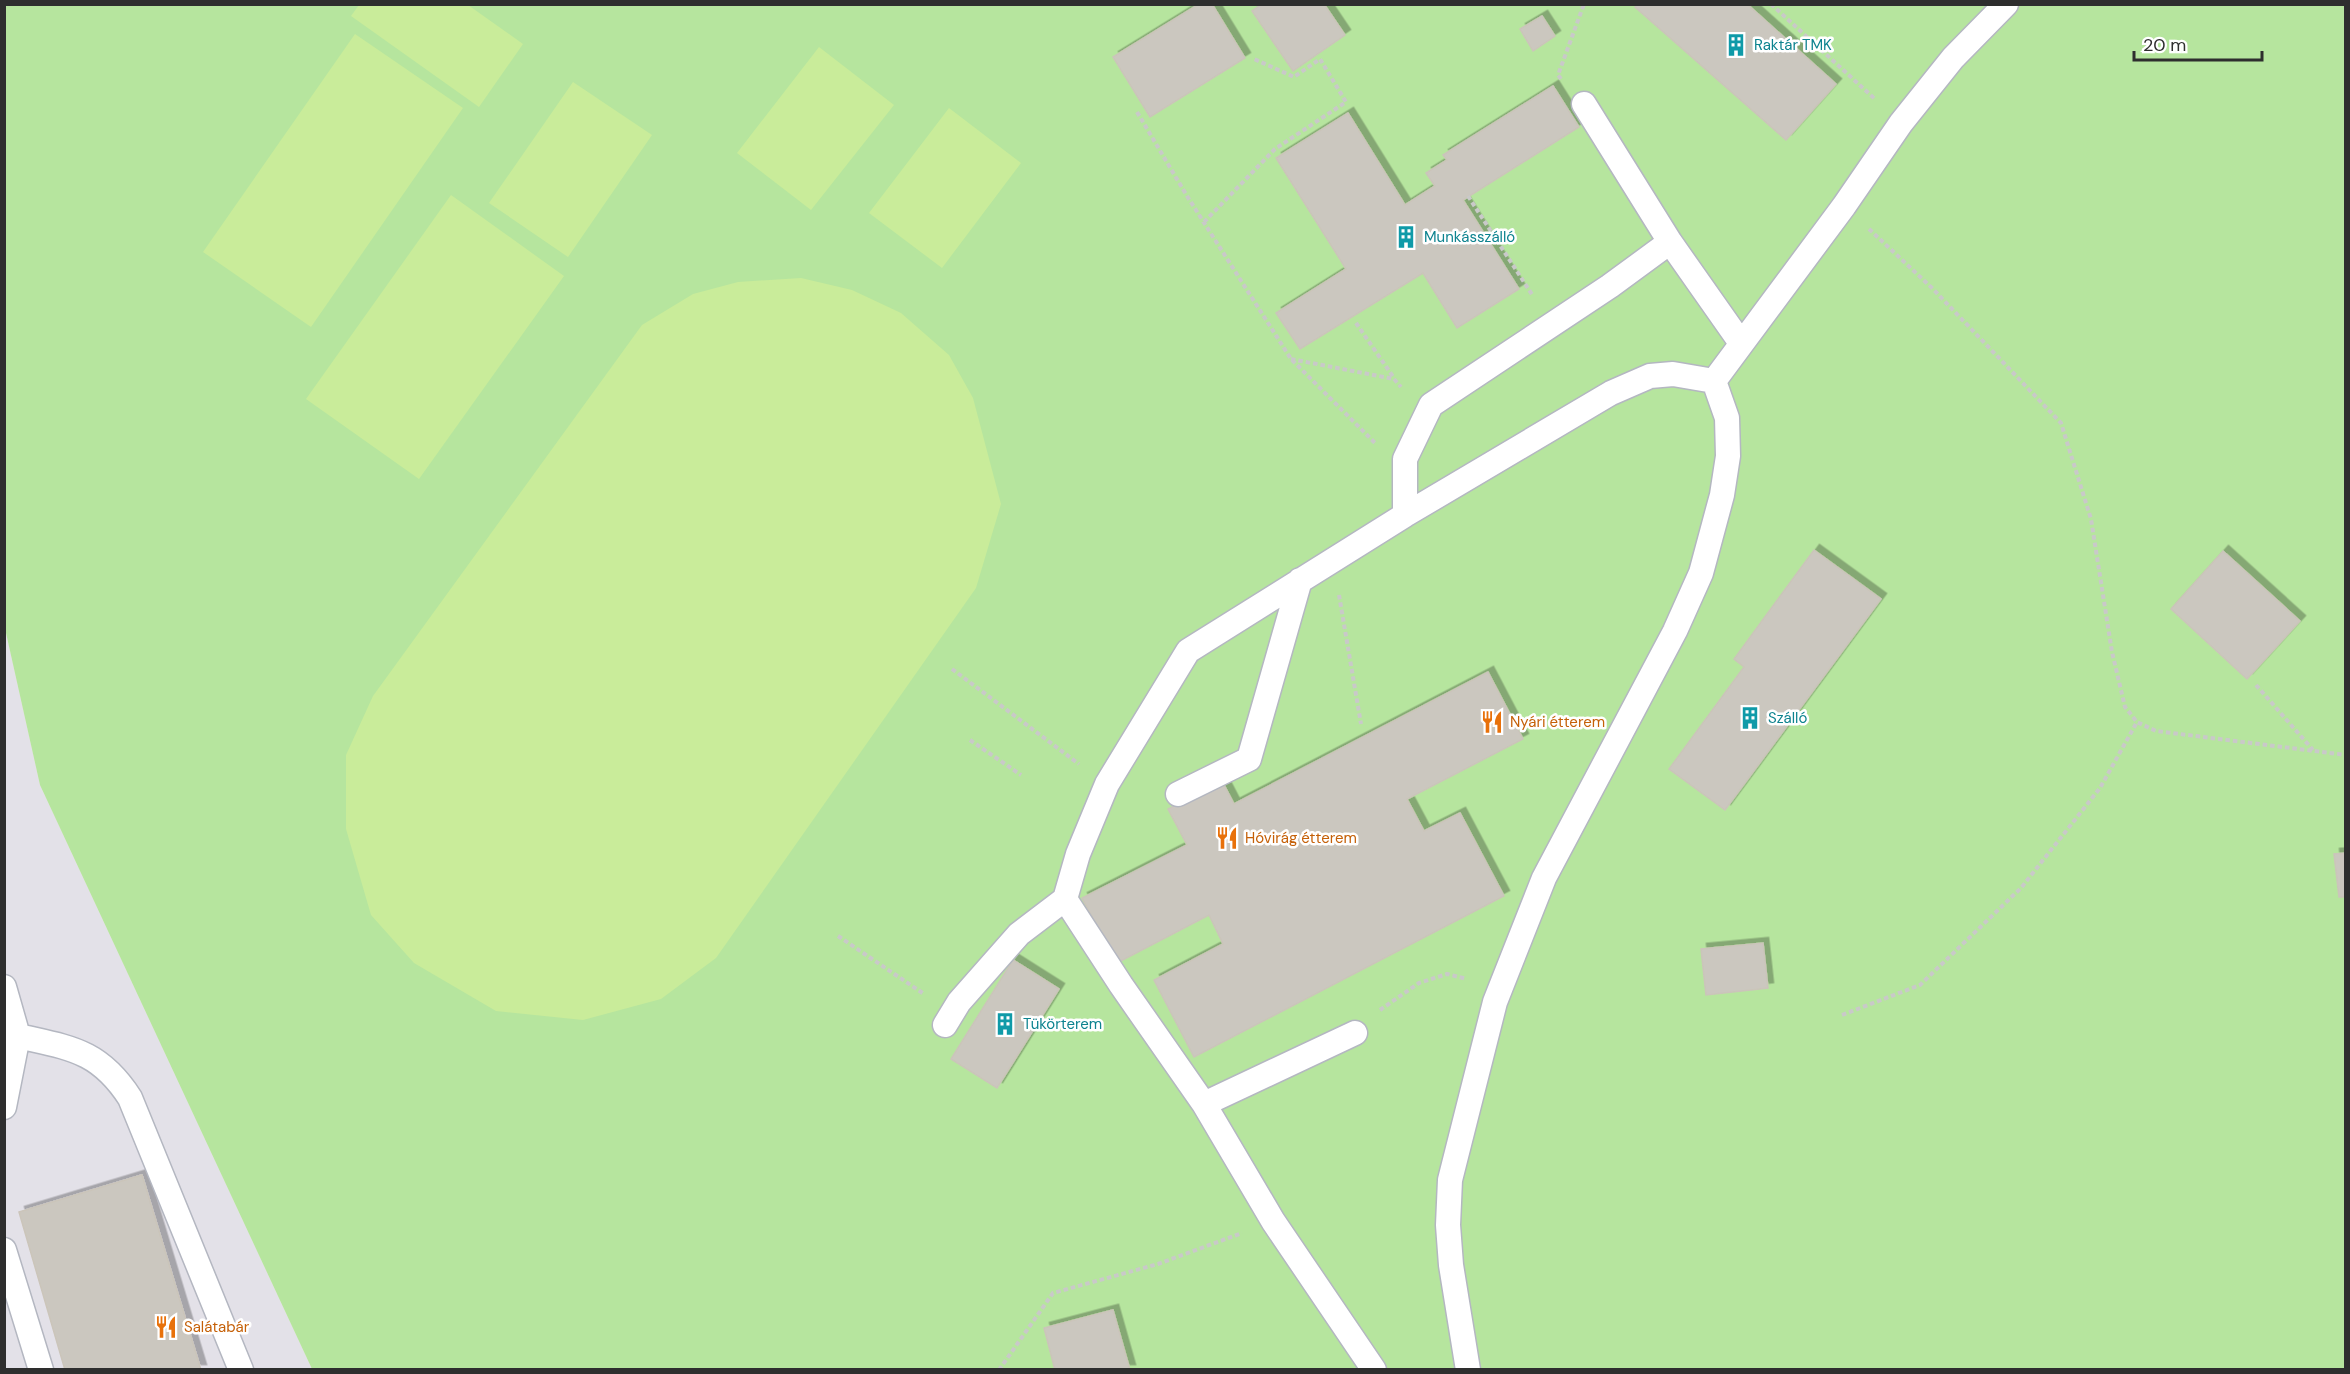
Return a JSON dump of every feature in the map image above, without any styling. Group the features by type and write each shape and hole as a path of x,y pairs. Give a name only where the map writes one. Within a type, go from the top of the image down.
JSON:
{"lane":[{"path":"1714,381 1844,206 1901,123 1953,58 2006,4"},
{"path":"1584,104 1670,242 1741,343"},
{"path":"1405,515 1405,459 1431,405 1552,325 1670,242"},
{"path":"945,1025 959,1002 1019,934 1065,899 1078,854 1107,784 1188,651 1332,559 1611,393 1650,376 1673,374 1714,381"},
{"path":"1468,1370 1451,1265 1448,1225 1450,1180 1495,1002 1544,879 1676,631 1701,573 1722,495 1728,456 1727,418 1714,381"},
{"path":"1178,794 1250,759 1300,580"},
{"path":"1065,899 1120,986 1204,1104 1273,1221 1374,1370"},
{"path":"4,987 18,1036 4,1107"},
{"path":"1204,1104 1355,1033"},
{"path":"18,1036 71,1048 91,1057 107,1068 120,1083 130,1098 241,1370"},
{"path":"4,1250 41,1370"}],"path":[{"path":"1584,4 1558,75 1584,104"},
{"path":"1771,4 1901,123"},
{"path":"1204,222 1275,149 1346,102 1320,59 1294,77 1252,58"},
{"path":"1137,112 1291,359 1374,442 1405,459"},
{"path":"1468,196 1552,325"},
{"path":"1844,206 1932,288 2061,423 2091,519 2112,652 2125,707 2137,722 2156,732 2346,755"},
{"path":"1356,323 1394,379 1426,416"},
{"path":"1291,359 1394,379"},
{"path":"1332,559 1361,724"},
{"path":"952,669 1107,784"},
{"path":"2256,685 2313,751"},
{"path":"1842,1015 1920,985 2021,888 2100,788 2137,722"},
{"path":"970,740 1021,775"},
{"path":"838,936 921,994 959,1002"},
{"path":"1355,1033 1375,1013 1419,983 1447,974 1467,979 1495,1002"},
{"path":"999,1370 1053,1293 1158,1264 1273,1221"}],"shaded area":[{"path":"4,624 40,785 312,1369 5,1369"}],"green space":[{"path":"4,5 2345,5 2345,1369 312,1369 40,785 4,624"},
{"path":"359,5 468,5 523,44 479,107 351,16"},
{"path":"355,34 463,108 311,327 203,252"},
{"path":"819,47 894,105 811,210 737,153"},
{"path":"573,82 652,135 568,257 489,203"},
{"path":"949,108 1021,163 942,268 869,213"},
{"path":"451,195 564,276 419,479 306,399"},
{"path":"801,278 852,290 901,313 949,355 973,398 1001,504 976,588 716,958 661,999 583,1020 496,1011 414,963 371,915 346,829 346,755 373,696 642,325 693,294 738,282"}],"building":[{"path":"1199,4 1212,4 1245,58 1150,117 1113,57"},
{"path":"1262,4 1324,4 1345,35 1293,71 1252,11"},
{"name":"Raktár TMK","path":"1637,4 1747,4 1836,84 1786,140 1635,7"},
{"path":"1542,16 1555,36 1533,51 1520,29"},
{"name":"Munkásszálló","path":"1553,86 1579,127 1463,200 1519,289 1457,328 1423,273 1300,349 1276,313 1346,269 1276,158 1348,113 1405,205 1435,186 1426,173 1447,160 1443,155"},
{"name":"Szálló","path":"1814,550 1881,599 1725,810 1669,769 1744,667 1734,659"},
{"path":"2223,551 2300,621 2247,679 2171,609"},
{"path":"1488,672 1523,739 1407,799 1424,831 1460,813 1504,896 1194,1057 1154,980 1223,944 1209,915 1117,963 1082,898 1187,845 1168,809 1222,781 1234,804"},
{"path":"2346,853 2346,897 2339,897 2334,854"},
{"path":"1763,943 1768,988 1706,995 1701,949"},
{"name":"Tükörterem","path":"1013,960 1059,989 997,1088 951,1059"},
{"path":"142,1175 201,1370 65,1370 19,1212"},
{"path":"1113,1310 1130,1370 1055,1370 1044,1328"}],"place":[{"name":"Raktár TMK","path":"1736,45"},
{"name":"Munkásszálló","path":"1406,237"},
{"name":"Szálló","path":"1750,718"},
{"name":"Nyári étterem","path":"1492,722"},
{"name":"Hóvirág étterem","path":"1227,838"},
{"name":"Tükörterem","path":"1005,1024"},
{"name":"Salátabár","path":"166,1327"}]}
